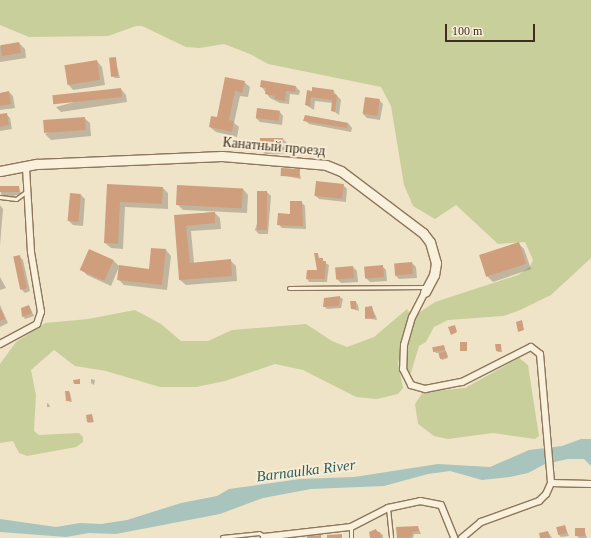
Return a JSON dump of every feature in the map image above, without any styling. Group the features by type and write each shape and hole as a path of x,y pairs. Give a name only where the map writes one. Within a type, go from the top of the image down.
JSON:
{"street":[{"name":"Канатный проезд","path":"0,171 37,164 92,160 222,156 326,164 341,172 424,233 430,242 436,263 427,289 412,317 404,345 403,368 411,385 425,389 462,382 531,347 537,349 540,354 551,483"},
{"path":"0,344 37,324 40,318 27,191 26,167"},
{"path":"462,538 481,522 539,501 546,494 551,483 591,484"},
{"path":"264,537 351,527 388,508 420,501 441,505 454,538"}],"lane":[{"path":"0,197 16,199 27,191"},
{"path":"289,288 427,289"},
{"path":"388,508 391,538"},
{"path":"351,527 351,538"},
{"path":"222,537 260,533 264,537"}],"green space":[{"path":"0,0 591,0 591,258 551,295 518,311 503,316 448,320 434,327 426,342 419,346 411,373 407,373 407,344 417,314 435,302 518,275 530,267 533,260 525,242 498,244 456,205 435,219 413,206 404,185 391,106 381,87 268,64 250,54 224,44 200,48 186,47 142,26 136,26 108,36 29,37 0,25"},
{"path":"407,309 410,313 398,363 403,388 398,394 377,399 356,397 303,370 275,364 225,381 196,387 160,387 106,371 75,366 54,350 31,370 36,395 34,431 39,435 79,433 83,437 83,442 76,447 27,456 19,453 13,441 0,443 0,364 16,342 45,323 88,319 135,310 161,324 181,341 208,341 232,330 306,324 332,341 347,347 374,337"},
{"path":"519,358 528,365 539,436 535,439 493,433 448,439 434,436 418,424 415,404 423,392 465,388"}],"water":[{"path":"581,439 591,439 591,466 584,459 568,459 545,464 528,473 510,477 482,480 450,471 428,474 384,486 311,489 263,498 220,514 116,534 89,533 66,537 0,532 0,519 56,527 80,523 101,524 127,520 181,503 217,496 229,489 300,479 354,477 438,464 490,467 529,450 562,446"}],"building":[{"path":"19,42 21,53 2,56 0,45"},
{"path":"116,57 118,76 111,77 109,58"},
{"path":"97,60 100,80 68,85 64,65"},
{"path":"225,77 245,81 242,93 235,91 229,120 234,121 232,132 209,127 211,116 217,117"},
{"path":"261,80 296,86 295,92 286,91 285,101 275,99 275,96 265,94 266,88 260,87"},
{"path":"312,87 334,90 333,94 337,95 335,112 331,111 332,100 311,97 310,106 305,105 307,90 312,91"},
{"path":"121,88 122,97 53,104 52,95"},
{"path":"9,91 11,104 0,106 0,93"},
{"path":"365,97 380,99 377,116 363,114"},
{"path":"257,108 280,111 279,121 256,118"},
{"path":"7,113 9,125 0,127 0,114"},
{"path":"305,115 348,123 347,128 303,121"},
{"path":"85,117 86,130 44,133 43,120"},
{"path":"260,138 283,138 283,150 260,150"},
{"path":"281,168 300,169 300,177 281,176"},
{"path":"316,181 344,184 342,199 314,196"},
{"path":"107,184 163,187 162,204 120,202 118,244 104,243"},
{"path":"177,185 243,188 242,208 176,205"},
{"path":"0,186 19,186 19,192 0,192"},
{"path":"257,191 267,191 267,230 257,230"},
{"path":"70,193 81,194 79,222 68,221"},
{"path":"290,201 302,201 303,226 277,225 278,213 290,214"},
{"path":"215,212 215,223 186,226 190,263 231,259 232,276 179,280 174,215"},
{"path":"519,242 526,264 486,277 479,255"},
{"path":"151,248 166,249 162,285 117,280 119,265 149,269"},
{"path":"89,249 114,260 104,281 80,270"},
{"path":"314,253 318,253 318,258 323,258 323,261 326,261 325,279 306,279 307,270 317,270"},
{"path":"20,255 27,288 20,290 13,256"},
{"path":"412,262 413,274 395,276 394,264"},
{"path":"383,265 384,277 365,279 364,267"},
{"path":"353,266 354,278 336,280 335,268"},
{"path":"340,296 339,306 323,307 324,298"},
{"path":"350,301 356,301 356,309 351,309"},
{"path":"29,305 32,313 22,317 21,308"},
{"path":"372,306 375,318 365,319 365,307"},
{"path":"0,308 5,319 0,321"},
{"path":"522,320 524,330 518,332 516,322"},
{"path":"455,325 457,332 451,335 448,327"},
{"path":"460,342 467,342 467,351 460,351"},
{"path":"495,344 501,344 501,351 496,351"},
{"path":"444,345 445,350 433,352 432,347"},
{"path":"446,351 448,357 440,359 438,353"},
{"path":"80,379 80,384 74,384 73,380"},
{"path":"65,391 69,391 71,401 66,401"},
{"path":"92,414 93,422 87,422 86,415"},
{"path":"565,525 567,533 558,535 556,527"},
{"path":"418,526 419,531 412,532 412,536 409,538 397,538 396,527"},
{"path":"575,528 585,528 585,536 575,536"},
{"path":"376,529 377,532 380,532 381,538 370,538 369,532"},
{"path":"548,531 550,538 540,538 539,533"},
{"path":"342,534 342,538 327,538 327,535"},
{"path":"321,535 321,538 307,538 307,536"}],"water label":[{"name":"Barnaulka River","path":"306,471"}]}
